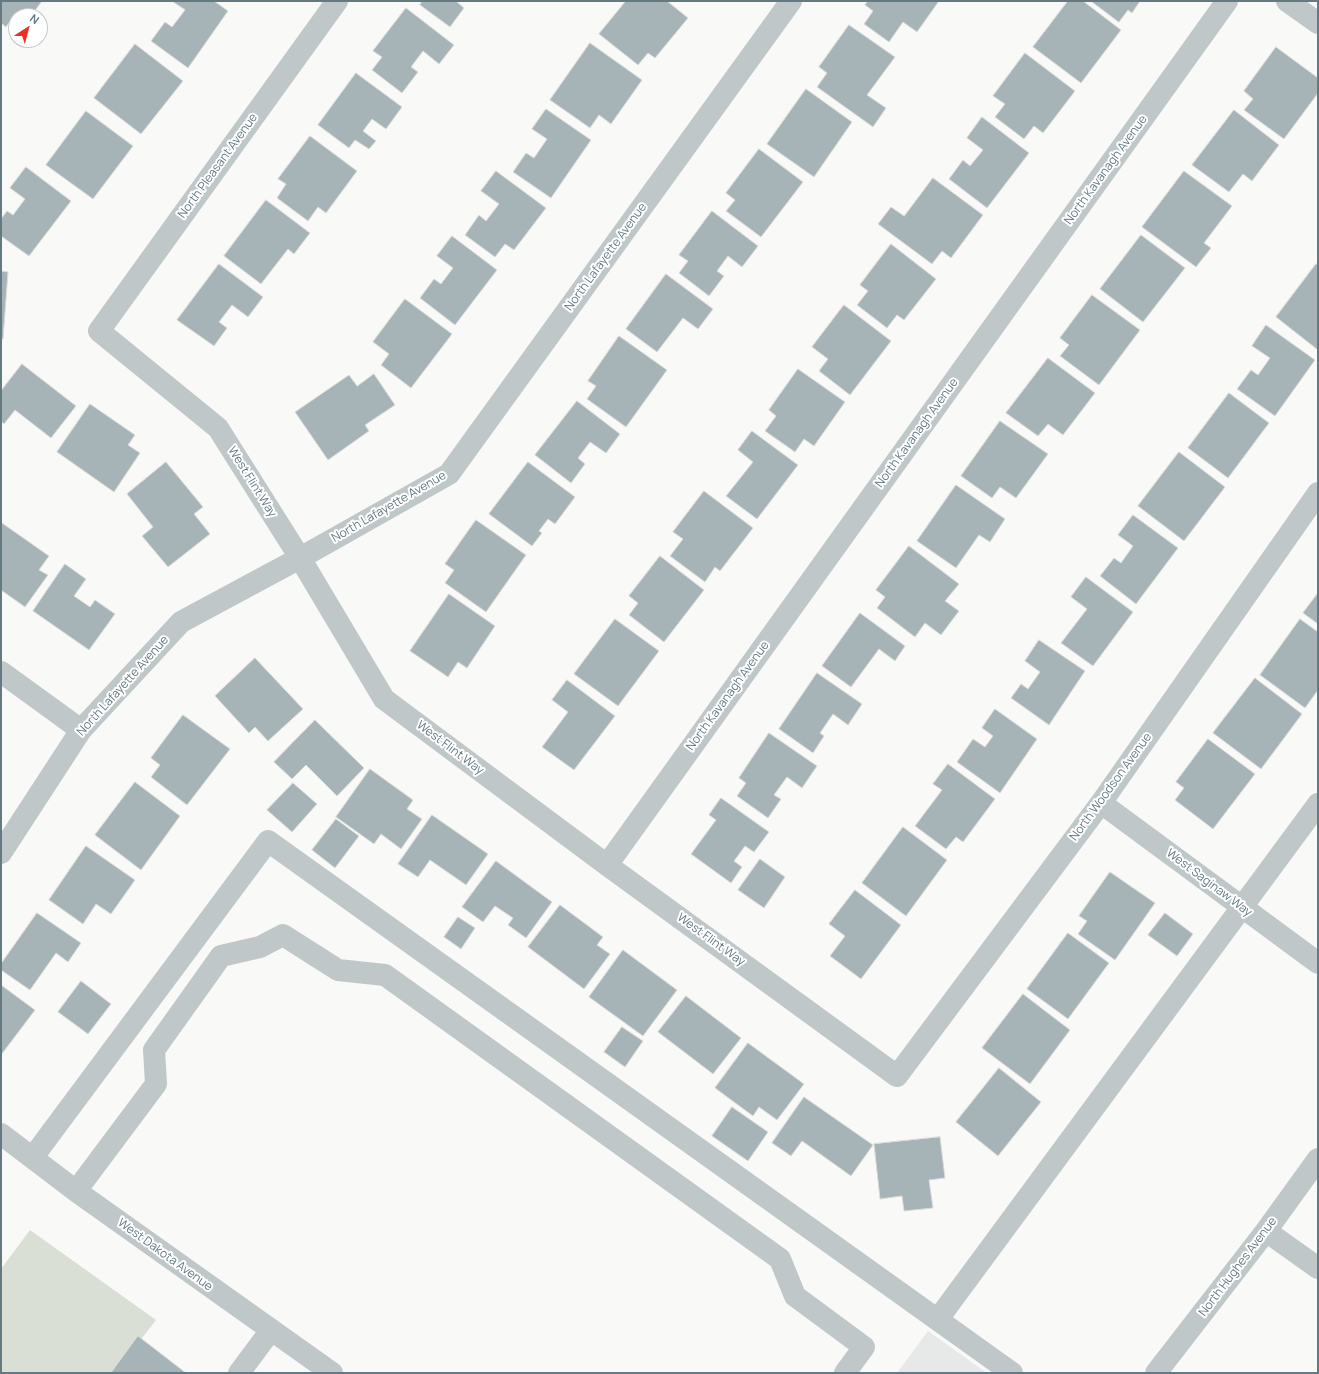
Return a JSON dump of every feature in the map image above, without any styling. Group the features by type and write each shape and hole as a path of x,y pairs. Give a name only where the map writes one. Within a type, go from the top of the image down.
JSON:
{"street":[{"name":"North Pleasant Avenue","path":"99,331 337,1"},
{"name":"North Lafayette Avenue","path":"1,853 80,730 181,622 300,558 449,474 791,1"},
{"name":"North Kavanagh Avenue","path":"607,865 1228,1"},
{"path":"1287,1 1318,24"},
{"name":"West Flint Way","path":"99,331 218,428 300,558 384,699 607,865 897,1076"},
{"name":"North Woodson Avenue","path":"897,1076 1101,802 1318,493"},
{"path":"1,672 80,730"},
{"name":"West Saginaw Way","path":"1101,802 1318,963"},
{"path":"938,1319 1318,804"},
{"path":"33,1157 268,841 1012,1373"},
{"path":"76,1191 156,1084 154,1050 221,956 260,946 283,935 338,970 385,975 780,1259 795,1296 864,1347 845,1373"},
{"name":"West Dakota Avenue","path":"1,1134 76,1191 332,1373"},
{"name":"North Hughes Avenue","path":"1156,1373 1266,1232 1318,1159"},
{"path":"1266,1232 1318,1268"},
{"path":"239,1373 271,1330"}],"shaded area":[{"path":"30,1230 156,1320 115,1373 1,1373 1,1269"},
{"path":"928,1331 987,1373 897,1373"}],"building":[{"path":"1,1 42,1 37,8 8,8 8,24 6,27 1,23"},
{"path":"172,1 214,1 228,11 188,68 151,41 165,22 172,27 185,10"},
{"path":"422,1 456,1 464,8 450,27 420,5"},
{"path":"626,1 667,1 688,18 655,58 648,53 638,65 599,34"},
{"path":"868,1 939,1 917,32 903,22 889,42 864,24 873,11 865,5"},
{"path":"1068,1 1083,1 1121,30 1081,83 1033,47"},
{"path":"1091,1 1140,1 1132,13 1128,10 1119,22"},
{"path":"406,8 454,45 439,64 423,51 411,67 418,72 402,93 372,70 382,57 373,51"},
{"path":"849,25 895,57 867,95 886,108 873,127 817,87 827,73 819,67"},
{"path":"590,43 642,80 611,124 599,115 590,128 550,100"},
{"path":"135,44 183,81 141,134 94,98"},
{"path":"1276,47 1318,78 1318,93 1284,139 1244,110 1253,99 1244,91"},
{"path":"1025,53 1075,91 1043,133 1034,126 1024,139 995,117 1005,104 993,96"},
{"path":"356,73 402,107 386,129 372,119 363,131 376,141 369,149 355,140 349,148 318,125"},
{"path":"806,89 852,122 814,177 767,144"},
{"path":"546,109 591,140 551,198 513,172 526,153 534,158 547,139 532,129"},
{"path":"1234,110 1279,145 1252,181 1243,174 1229,192 1192,165"},
{"path":"86,111 133,146 93,199 46,165"},
{"path":"982,117 1029,153 987,208 949,179 963,160 970,166 983,150 967,138"},
{"path":"310,136 357,171 326,213 318,207 308,221 277,198 286,184 278,179"},
{"path":"759,149 803,182 761,237 726,211 735,200 726,193"},
{"path":"26,167 71,201 29,256 1,236 1,219 7,211 13,215 25,199 10,188"},
{"path":"496,171 546,208 514,250 505,244 495,257 465,235 479,215 486,221 499,204 481,191"},
{"path":"1184,171 1232,206 1204,243 1211,248 1196,267 1142,227"},
{"path":"933,178 983,215 951,258 942,251 932,264 878,224 891,207 904,216"},
{"path":"266,200 310,233 294,254 288,249 261,284 224,256"},
{"path":"712,211 758,246 742,267 728,256 717,271 724,276 709,296 679,273 688,261 679,255"},
{"path":"1141,235 1185,268 1143,322 1100,289"},
{"path":"452,236 497,270 455,325 420,298 434,279 441,284 453,268 437,256"},
{"path":"891,244 936,279 904,320 897,315 887,328 857,305 868,291 860,285"},
{"path":"219,264 263,297 248,317 232,305 219,322 227,328 214,346 177,320"},
{"path":"1316,264 1318,265 1318,350 1276,317"},
{"path":"1,271 8,272 3,339 1,339"},
{"path":"666,274 713,309 698,329 683,318 657,352 626,329"},
{"path":"1092,295 1140,330 1099,385 1060,356 1069,345 1060,338"},
{"path":"405,299 452,334 411,388 381,365 389,354 373,342"},
{"path":"844,305 891,341 850,395 819,371 828,359 812,347"},
{"path":"1266,325 1315,360 1275,416 1237,389 1251,370 1258,375 1270,358 1252,346"},
{"path":"619,336 667,370 626,427 587,399 596,386 588,381"},
{"path":"1048,358 1095,393 1063,435 1048,424 1038,436 1006,413"},
{"path":"22,364 76,406 51,438 15,410 4,424 1,421 1,391"},
{"path":"798,369 845,402 814,446 804,439 795,452 765,431 776,416 769,410"},
{"path":"374,374 395,405 365,425 369,431 328,460 295,412 349,375 357,386"},
{"path":"1229,393 1269,423 1228,478 1188,448"},
{"path":"577,401 620,434 606,453 590,442 578,458 585,464 571,483 535,455"},
{"path":"90,404 135,435 128,445 140,453 114,492 57,452"},
{"path":"1000,421 1048,454 1016,498 1000,487 992,498 961,476"},
{"path":"752,431 798,465 757,519 726,496 753,462 738,450"},
{"path":"1179,452 1225,487 1184,541 1138,506"},
{"path":"166,462 203,507 194,514 210,534 168,567 142,536 153,527 127,494"},
{"path":"528,462 575,497 555,524 548,519 539,531 542,533 532,546 489,514"},
{"path":"956,485 1005,519 990,542 979,535 956,568 917,541"},
{"path":"704,491 753,528 720,571 715,567 705,582 670,556 683,539 673,532"},
{"path":"1133,515 1178,548 1136,604 1100,576 1114,558 1121,563 1133,546 1118,535"},
{"path":"476,520 526,555 486,612 445,583 454,570 445,564"},
{"path":"2,523 49,556 39,570 48,575 25,607 1,590"},
{"path":"909,546 959,584 945,601 959,611 941,635 925,623 915,637 877,608 885,597 876,590"},
{"path":"660,556 704,590 664,642 629,615 638,603 629,596"},
{"path":"65,564 86,579 74,596 90,607 95,600 115,614 89,650 33,611"},
{"path":"1086,577 1133,612 1093,666 1061,643 1087,609 1071,597"},
{"path":"1318,593 1318,624 1303,613"},
{"path":"449,594 495,626 467,668 458,662 448,677 410,651"},
{"path":"860,613 905,646 895,661 879,649 851,687 822,666"},
{"path":"615,619 659,651 618,706 574,674"},
{"path":"1300,619 1318,632 1318,690 1305,708 1260,675"},
{"path":"1039,640 1085,671 1049,725 1011,698 1021,684 1028,689 1040,672 1025,661"},
{"path":"255,658 303,709 268,741 255,727 249,733 215,696"},
{"path":"817,673 862,704 848,725 833,714 820,733 824,736 813,753 779,729"},
{"path":"1255,678 1302,714 1261,769 1213,733"},
{"path":"567,680 615,716 574,770 542,747 568,712 552,700"},
{"path":"995,709 1037,739 1000,793 957,762 973,739 985,747 993,736 982,728"},
{"path":"183,715 230,749 187,805 151,777 160,765 151,758"},
{"path":"315,720 364,768 337,796 306,765 292,779 274,762"},
{"path":"769,733 817,766 802,788 787,777 774,795 781,799 768,818 737,796 746,783 739,778"},
{"path":"1208,739 1255,774 1213,829 1175,800 1184,788 1176,782"},
{"path":"948,764 995,799 963,842 956,837 946,849 915,826 942,790 933,784"},
{"path":"370,769 413,800 407,809 422,819 401,849 381,834 374,844 336,817"},
{"path":"135,782 180,816 141,870 95,835"},
{"path":"293,783 317,804 292,832 267,810"},
{"path":"721,798 769,832 754,852 745,846 734,861 742,867 731,883 691,854 716,820 709,815"},
{"path":"432,815 488,854 466,885 430,860 418,877 398,864"},
{"path":"336,819 359,836 335,868 312,850"},
{"path":"903,827 947,860 906,916 862,883"},
{"path":"86,846 135,880 111,914 96,904 83,924 49,900"},
{"path":"760,859 785,877 764,908 738,890"},
{"path":"496,861 552,902 526,938 508,925 513,918 495,906 483,922 462,907"},
{"path":"1110,872 1155,903 1115,960 1078,934 1087,921 1079,916"},
{"path":"855,890 901,925 861,979 830,956 845,936 829,924"},
{"path":"560,905 603,937 597,945 610,954 584,989 528,947"},
{"path":"37,913 81,943 68,962 56,953 30,990 1,970 1,964"},
{"path":"1165,913 1193,934 1177,956 1148,935"},
{"path":"458,917 475,928 461,949 444,937"},
{"path":"1068,933 1109,963 1068,1019 1027,989"},
{"path":"623,950 677,990 643,1036 589,997"},
{"path":"81,981 111,1004 88,1034 58,1012"},
{"path":"1,985 35,1010 1,1055"},
{"path":"1023,994 1070,1030 1030,1084 982,1048"},
{"path":"686,996 741,1038 713,1074 658,1032"},
{"path":"622,1027 643,1041 625,1067 604,1052"},
{"path":"748,1043 804,1084 777,1120 759,1107 753,1116 715,1088"},
{"path":"999,1068 1041,1102 998,1156 956,1122"},
{"path":"804,1097 873,1145 851,1176 802,1141 791,1156 772,1143"},
{"path":"732,1107 768,1132 748,1161 712,1136"},
{"path":"940,1137 945,1178 929,1180 933,1208 904,1211 902,1196 880,1199 874,1144"},
{"path":"138,1336 186,1373 111,1373"}]}
